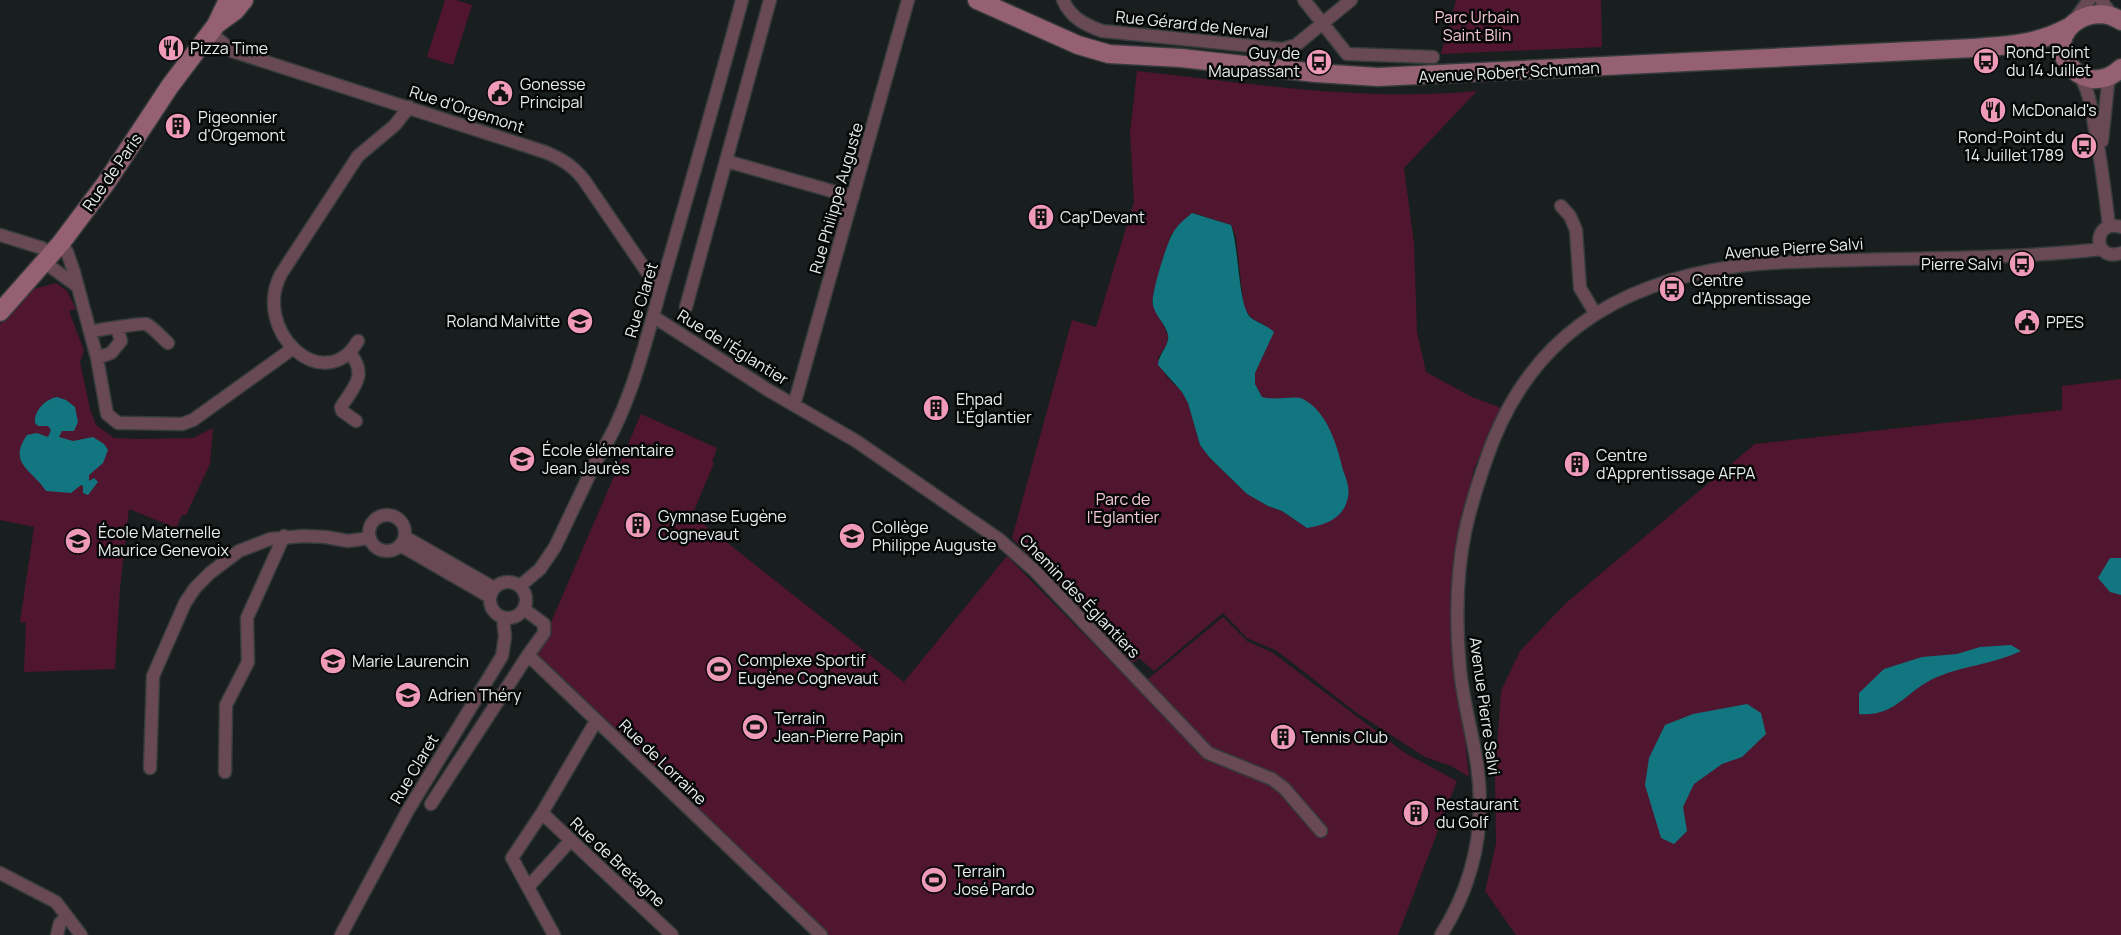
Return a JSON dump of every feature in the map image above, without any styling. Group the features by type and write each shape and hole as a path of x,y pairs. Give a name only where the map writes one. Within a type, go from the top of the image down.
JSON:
{"main road":[{"name":"Rue de Paris","path":"0,312 52,253 106,183 170,86 213,29 228,0"},
{"name":"Rue de Paris","path":"213,29 235,12 244,0"},
{"name":"Avenue Robert Schuman","path":"977,0 1078,45 1109,54 1181,58 1316,73 1378,77 1996,46 2039,40 2071,23"},
{"name":"Avenue Robert Schuman","path":"989,0 1028,24"},
{"path":"2114,15 2098,10 2088,11 2071,23 2062,40 2062,50 2073,69 2099,79 2117,71"},
{"name":"Avenue Robert Schuman","path":"1996,46 2048,50 2061,56 2073,69"}],"street":[{"name":"Rue Claret","path":"520,586 540,569 555,547 626,403 654,317 742,0"},
{"path":"686,307 770,0"},
{"name":"Rue Philippe Auguste","path":"794,405 908,0"},
{"name":"Rue Gérard de Nerval","path":"1063,0 1073,16 1086,25 1102,31 1270,49 1283,49 1296,45 1351,0"},
{"path":"1304,0 1347,54 1433,57"},
{"path":"2071,23 2089,0"},
{"name":"Rue d'Orgemont","path":"213,29 232,51 409,107 562,159 575,168 584,180 660,291"},
{"path":"2073,69 2087,89 2115,226 2102,231 2100,245 2110,255 2121,256"},
{"path":"2100,155 2106,92 2108,84 2117,71"},
{"path":"358,341 350,353 339,360 316,362 292,349 275,317 273,300 276,283 358,156 395,125 409,107"},
{"path":"726,161 853,197"},
{"path":"1561,206 1576,230 1580,288 1595,313"},
{"path":"0,235 52,253 77,286"},
{"name":"Avenue Pierre Salvi","path":"1441,935 1453,916 1468,882 1478,840 1481,812 1477,764 1460,662 1458,591 1464,534 1491,444 1506,411 1532,372 1553,348 1595,313 1653,285 1692,274 1739,266 1788,262 2052,254 2102,249"},
{"path":"52,253 67,252 97,358 107,414 118,423 182,424 202,415 292,349"},
{"name":"Rue de l'Églantier","path":"654,317 794,405"},
{"path":"90,332 101,328 146,324 168,343"},
{"path":"97,358 111,353 121,341 117,328"},
{"path":"350,353 360,369 359,377 341,407 342,411 356,421"},
{"name":"Chemin des Églantiers","path":"794,405 856,441 1000,540 1035,571 1208,753 1272,779 1284,788 1321,831"},
{"path":"382,515 393,516 402,523 403,541 393,550 383,550 374,545 370,538 370,527 382,515"},
{"path":"225,772 226,705 248,662 247,618 284,536"},
{"path":"150,768 153,676 185,603 195,588 223,561 239,551 270,539 284,536 326,537 348,541 370,538"},
{"path":"403,541 492,592"},
{"path":"508,581 520,586 525,593 524,609 519,615 503,618 493,611 492,592 508,581"},
{"path":"431,804 543,633 544,624 524,609"},
{"name":"Rue Claret","path":"341,935 407,812 502,656 505,637 503,618"},
{"name":"Rue de Lorraine","path":"528,655 818,934"},
{"path":"554,935 512,858 542,813 596,721"},
{"name":"Rue de Bretagne","path":"542,813 672,935"},
{"path":"528,887 571,840"},
{"path":"0,873 57,902 81,935"},
{"path":"57,935 60,923 67,917"}],"green space":[{"path":"445,0 456,0 472,5 453,65 427,57"},
{"name":"Parc Urbain Saint Blin","path":"1456,0 1601,0 1602,47 1441,54"},
{"name":"Parc de l'Eglantier","path":"1137,71 1264,86 1349,93 1435,94 1477,91 1404,168 1414,244 1417,332 1426,372 1472,397 1501,408 1474,469 1461,527 1453,595 1452,650 1463,718 1469,777 1451,766 1425,757 1354,711 1275,650 1247,638 1223,613 1154,671 1139,658 1133,663 1012,538 1072,320 1096,327 1134,202 1130,133","holes":["1193,213 1231,225 1236,237 1244,308 1251,318 1267,326 1255,373 1255,384 1262,397 1273,400 1293,398 1307,528 1282,511 1247,494 1210,458 1200,445 1188,403 1182,392 1166,376 1158,358 1167,344 1168,335 1152,303 1171,235"]},
{"path":"56,283 67,291 76,309 69,311 84,351 80,362 90,409 96,425 114,438 139,439 193,438 213,428 210,464 186,515 182,515 176,528 129,509 120,587 115,669 24,672 26,623 20,622 34,527 0,520 0,324 34,289"},
{"path":"2121,379 2121,935 1516,935 1485,891 1496,844 1495,776 1501,691 1520,651 1566,603 1755,444 2062,410 2062,386"},
{"name":"Complexe Sportif Eugène Cognevaut","path":"641,414 717,448 712,462 714,463 692,515 904,682 1007,556 1137,688 1223,617 1247,641 1273,653 1405,753 1457,781 1398,935 825,935 536,657"}],"water":[{"path":"1192,213 1231,225 1246,310 1250,317 1274,332 1255,373 1255,384 1262,397 1303,399 1319,412 1330,430 1338,451 1348,494 1342,511 1327,523 1307,528 1282,511 1247,494 1200,445 1188,403 1182,392 1158,365 1168,335 1154,309 1154,292 1170,238 1177,227"},
{"path":"57,397 75,407 78,422 74,431 62,431 59,437 73,441 93,437 104,444 108,450 103,463 89,475 89,481 94,478 98,482 88,495 83,493 81,485 71,493 46,491 21,460 20,453 27,435 37,433 48,437 51,430 48,426 38,426 35,418 42,406"},
{"path":"2110,558 2121,558 2121,595 2110,592 2098,578"},
{"path":"2011,645 2021,651 1937,677 1926,682 1892,707 1872,714 1859,714 1859,693 1884,669 1922,657 1957,654 1980,647"},
{"path":"1747,704 1761,713 1766,734 1742,757 1722,764 1694,784 1683,807 1687,831 1674,844 1661,838 1645,785 1649,758 1665,725 1693,714"}],"place":[{"name":"Pizza Time","path":"171,48"},
{"name":"Rond-Point du 14 Juillet","path":"1986,61"},
{"name":"Guy de Maupassant","path":"1319,62"},
{"name":"Gonesse Principal","path":"500,93"},
{"name":"McDonald's","path":"1993,110"},
{"name":"Pigeonnier d'Orgemont","path":"178,126"},
{"name":"Rond-Point du 14 Juillet 1789","path":"2084,146"},
{"name":"Cap'Devant","path":"1041,217"},
{"name":"Pierre Salvi","path":"2022,264"},
{"name":"Centre d'Apprentissage","path":"1672,289"},
{"name":"Roland Malvitte","path":"580,321"},
{"name":"PPES","path":"2027,322"},
{"name":"Ehpad L'Églantier","path":"936,408"},
{"name":"École élémentaire Jean Jaurès","path":"522,459"},
{"name":"Centre d'Apprentissage AFPA","path":"1577,464"},
{"name":"Gymnase Eugène Cognevaut","path":"638,525"},
{"name":"Collège Philippe Auguste","path":"852,536"},
{"name":"École Maternelle Maurice Genevoix","path":"78,541"},
{"name":"Marie Laurencin","path":"333,661"},
{"name":"Complexe Sportif Eugène Cognevaut","path":"719,669"},
{"name":"Adrien Théry","path":"408,695"},
{"name":"Terrain Jean-Pierre Papin","path":"755,727"},
{"name":"Tennis Club","path":"1283,737"},
{"name":"Restaurant du Golf","path":"1416,813"},
{"name":"Terrain José Pardo","path":"934,880"}]}
